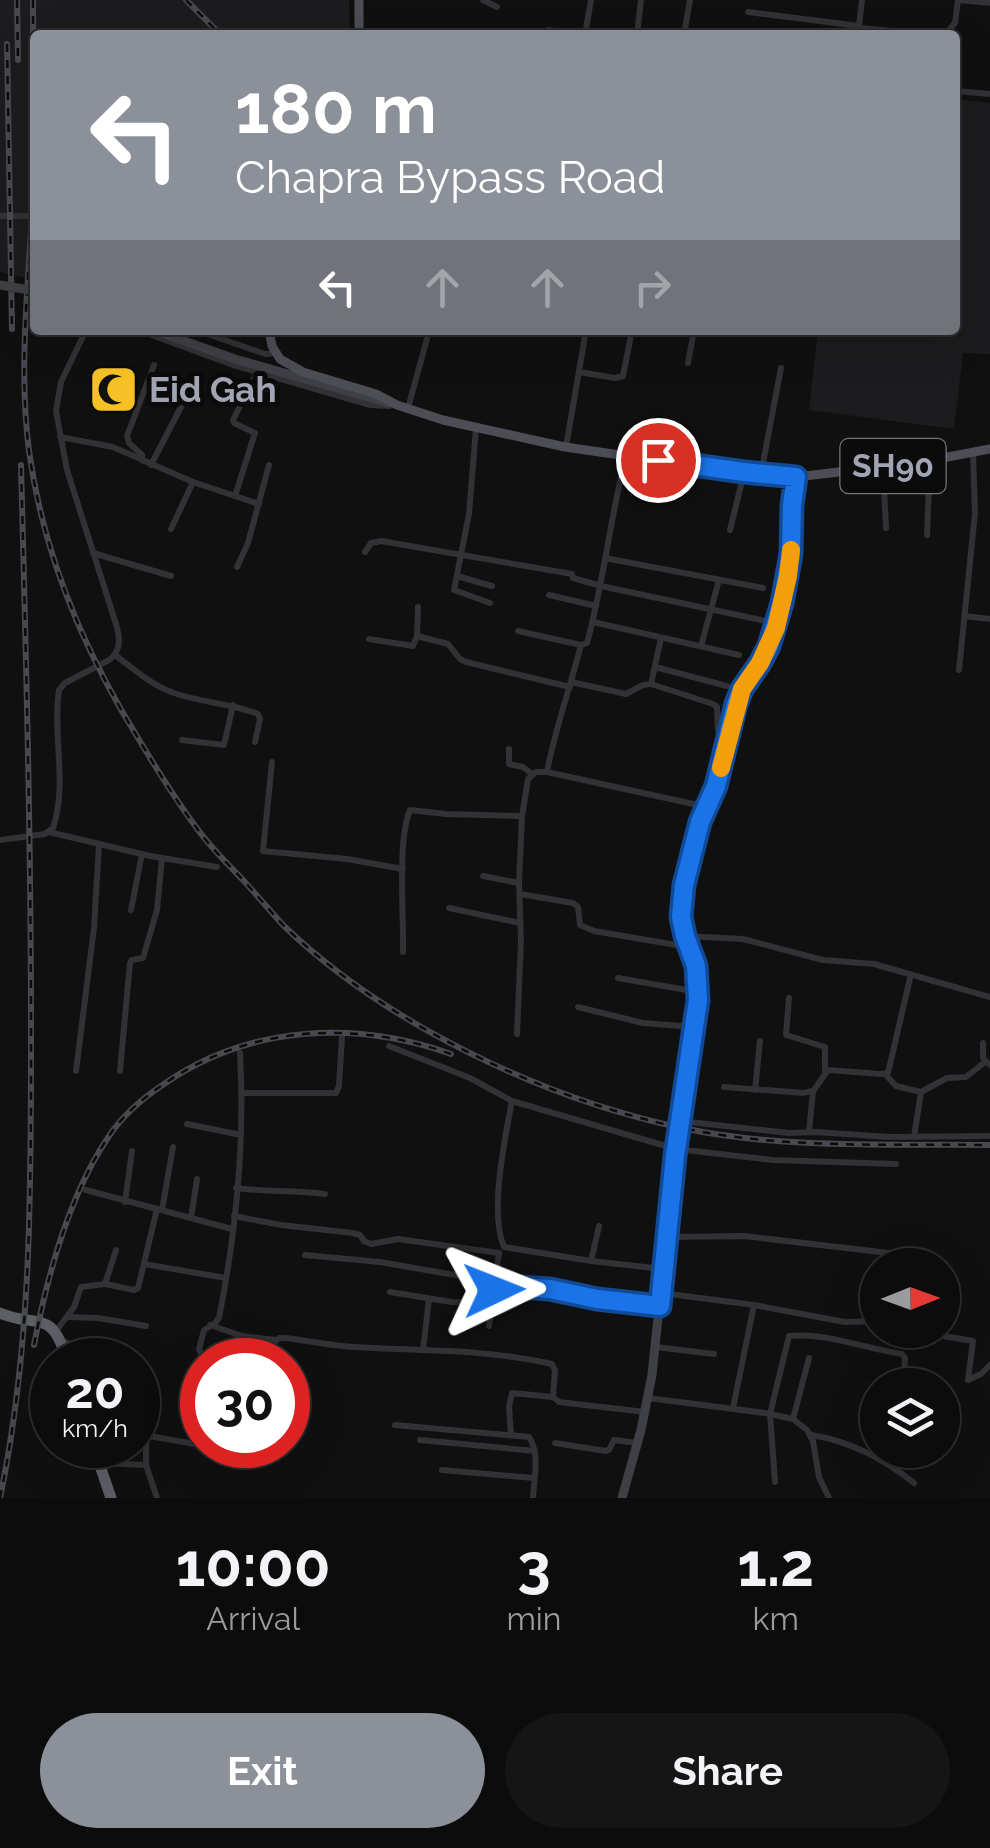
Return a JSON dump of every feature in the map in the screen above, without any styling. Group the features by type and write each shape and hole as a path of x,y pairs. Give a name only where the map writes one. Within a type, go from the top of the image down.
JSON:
{"highway":[{"path":"2,1316 39,1321 58,1336"},
{"path":"101,1468 111,1498"}],"main road":[{"path":"360,0 360,30"},
{"path":"270,335 276,354"},
{"name":"SH90","path":"276,354 289,366 376,394 397,405 476,428 566,447 744,472 796,477 990,449"}],"street":[{"path":"483,0 497,7"},
{"path":"583,30 592,0"},
{"path":"638,30 641,0"},
{"path":"685,30 690,0"},
{"path":"748,12 859,30 862,0"},
{"path":"947,30 955,23 959,0 990,4"},
{"path":"960,91 990,94"},
{"path":"0,216 30,216"},
{"path":"0,284 30,290"},
{"path":"50,832 56,820 59,789 59,690 65,683 98,668 115,655 120,644 67,470 56,411 58,392 84,335"},
{"path":"152,335 257,372 370,405 397,405"},
{"path":"167,335 235,359 397,405"},
{"path":"210,335 265,354 276,354"},
{"path":"566,447 585,335"},
{"path":"579,372 623,376 631,335"},
{"path":"688,363 693,335"},
{"path":"408,408 427,339"},
{"path":"142,460 127,438 154,365"},
{"path":"761,474 781,368"},
{"path":"235,496 255,433 233,420 257,372"},
{"path":"152,464 182,405"},
{"path":"476,428 472,490 454,590 490,602"},
{"path":"60,437 117,449 193,482 259,504"},
{"path":"959,670 975,513 973,452"},
{"path":"518,631 587,643 626,455"},
{"path":"926,535 930,460"},
{"path":"237,567 248,544 269,465"},
{"path":"883,467 886,528"},
{"path":"730,530 744,472"},
{"path":"622,1498 646,1412 656,1347 676,1145 698,992 696,966 681,917 684,885 742,689 760,663 777,623 788,576 796,477"},
{"path":"171,529 193,482"},
{"path":"365,552 372,543 381,542 462,555 572,574 573,578 601,586 777,623"},
{"path":"93,553 170,576"},
{"path":"605,558 764,588"},
{"path":"457,576 492,586"},
{"path":"701,647 719,580"},
{"path":"549,595 596,606"},
{"path":"369,639 412,646 418,636 418,607"},
{"path":"964,616 990,618"},
{"path":"592,622 739,655"},
{"path":"418,636 448,644 466,662 626,694 643,684 652,684 716,705 718,731 727,740"},
{"path":"652,684 661,638"},
{"path":"547,772 556,726 581,645"},
{"path":"115,655 162,688 260,715 255,742"},
{"path":"655,667 728,686"},
{"path":"182,740 224,745 233,705"},
{"path":"508,748 509,764 532,774 547,772 707,807"},
{"path":"272,762 264,852 347,859 403,869"},
{"path":"516,1034 522,816 532,774"},
{"path":"403,952 405,826 410,810 522,816"},
{"path":"0,840 50,832 217,867"},
{"path":"76,1070 94,928 98,845"},
{"path":"131,910 142,854"},
{"path":"120,1070 130,963 143,958 154,926 162,858"},
{"path":"483,876 520,883"},
{"path":"520,894 573,903 578,907 580,925 594,931 690,947"},
{"path":"449,908 520,923"},
{"path":"685,936 755,941 823,960 867,962 990,998"},
{"path":"884,1074 889,1070 911,974"},
{"path":"618,978 698,992"},
{"path":"789,998 786,1036 826,1048 825,1071 814,1090 809,1132"},
{"path":"578,1007 643,1023 694,1027"},
{"path":"241,1093 336,1093 340,1086 342,1038"},
{"path":"755,1090 760,1042"},
{"path":"825,1071 884,1074 896,1086 921,1092 948,1078 966,1077 987,1064 982,1043"},
{"path":"389,1046 470,1078 512,1101 676,1145 802,1162 896,1164"},
{"path":"203,1338 204,1330 219,1318 226,1278 241,1134 240,1053"},
{"path":"724,1087 804,1093 814,1090"},
{"path":"914,1137 921,1092"},
{"path":"489,1326 501,1242 497,1194 512,1101"},
{"path":"680,1121 772,1132 990,1136"},
{"path":"187,1124 241,1134"},
{"path":"62,1338 58,1336 82,1286 104,1284 136,1290 174,1146"},
{"path":"125,1202 132,1151"},
{"path":"191,1218 197,1180"},
{"path":"236,1188 325,1194"},
{"path":"86,1190 232,1229"},
{"path":"234,1216 357,1234 370,1244 398,1239 499,1253"},
{"path":"591,1261 599,1226"},
{"path":"668,1238 744,1236 860,1250"},
{"path":"501,1242 516,1250 664,1270"},
{"path":"104,1284 116,1250"},
{"path":"306,1255 380,1262 494,1286 550,1289 660,1306"},
{"path":"144,1264 226,1278"},
{"path":"390,1292 492,1303"},
{"path":"662,1293 860,1322"},
{"path":"423,1350 430,1299"},
{"path":"733,1408 754,1305"},
{"path":"68,1317 146,1326"},
{"path":"210,1325 259,1338"},
{"path":"775,1482 770,1414 790,1335 852,1342 904,1354 903,1368"},
{"path":"960,1340 973,1342 968,1380 990,1365"},
{"path":"310,1341 552,1364 556,1401 646,1412"},
{"path":"656,1347 714,1354"},
{"path":"793,1418 809,1358"},
{"path":"511,1435 512,1393 554,1396"},
{"path":"648,1398 793,1418 810,1434 819,1477 829,1498"},
{"path":"395,1424 529,1438 535,1451 533,1498"},
{"path":"810,1434 852,1444 914,1483"},
{"path":"420,1440 535,1451"},
{"path":"555,1443 606,1451 614,1440 638,1443"},
{"path":"147,1468 157,1498"},
{"path":"442,1470 534,1478"}],"shaded area":[{"path":"0,0 349,0 350,30 30,30 30,279 0,272"},
{"path":"960,100 990,103 990,354 963,353 954,429 809,410 817,335 960,335"}],"railway":[{"path":"17,0 18,60"},
{"path":"33,0 33,30"},
{"path":"186,0 216,30"},
{"path":"7,44 12,329"},
{"path":"30,239 24,387 29,451 44,527 68,600 118,705 181,806 207,841 284,926 370,995 469,1053 576,1098 629,1115 682,1128 758,1139 835,1144 990,1145"},
{"path":"0,1498 24,1324 30,1207 30,890 21,465"},
{"path":"36,1338 53,1264 83,1183 115,1128 156,1089 197,1064 231,1050 303,1034 378,1036 451,1054"}],"slow traffic":[{"path":"721,768 736,704 776,628 791,550"}],"place":[{"name":"Eid Gah","path":"114,390"}],"route":[{"path":"494,1290 550,1289 660,1306 682,1098 698,1000 696,966 681,917 684,885 700,822 716,786 736,704 776,628 791,554 796,477 658,460"}]}
